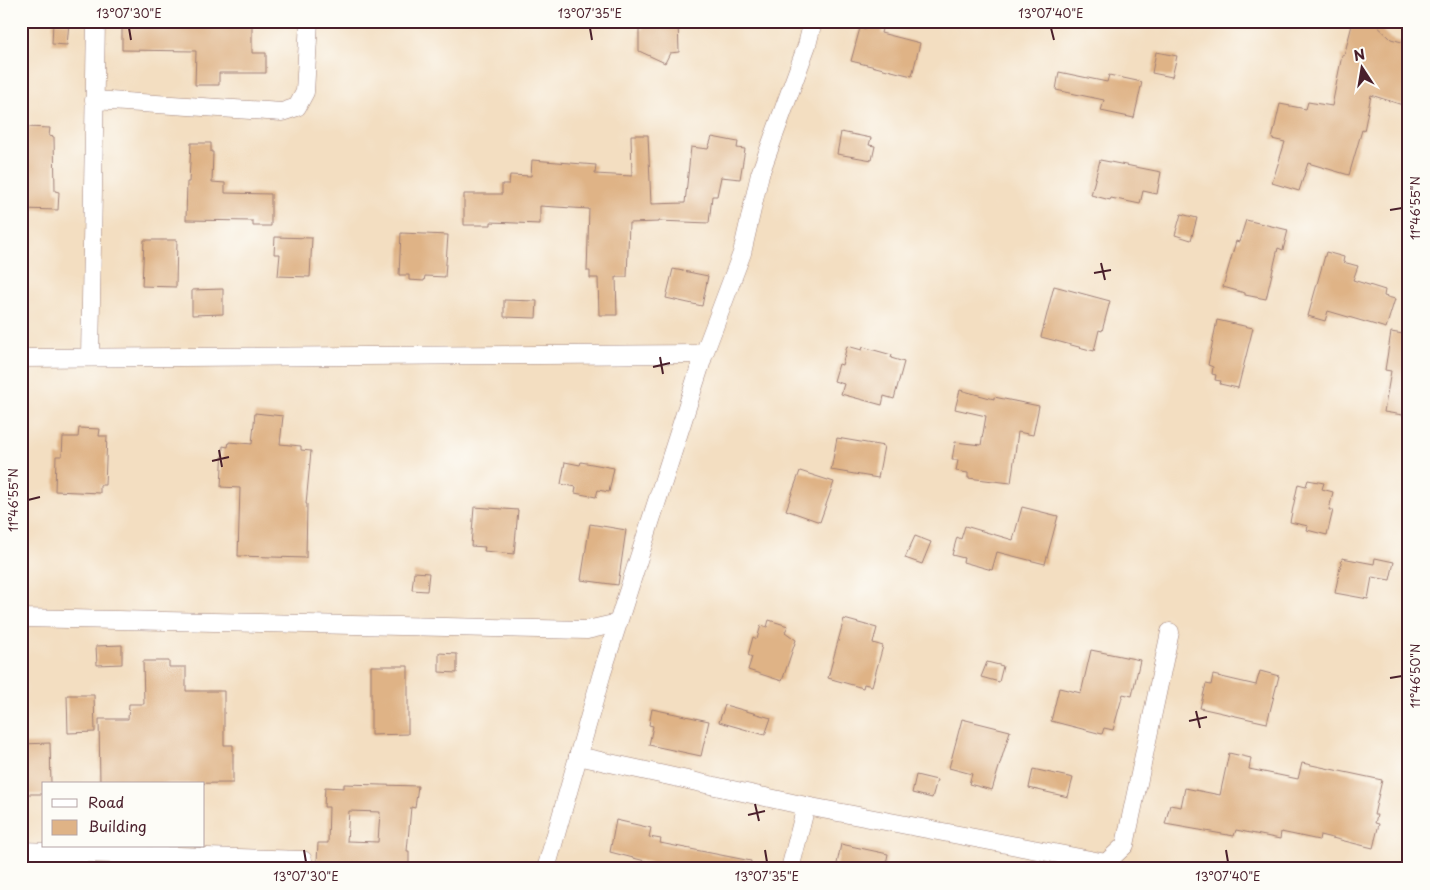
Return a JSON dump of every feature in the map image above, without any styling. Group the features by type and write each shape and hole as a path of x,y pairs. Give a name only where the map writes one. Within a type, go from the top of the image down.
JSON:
{"street":[{"path":"90,357 96,21"},
{"path":"94,100 282,112 290,110 297,107 305,92 309,21"},
{"path":"546,869 618,623 704,354 742,253 760,174 807,45 813,21"},
{"path":"21,358 704,354"},
{"path":"21,618 587,630 618,623"},
{"path":"578,756 806,806 1106,863 1124,845 1170,632"},
{"path":"790,869 806,806"},
{"path":"21,851 303,860 302,869"}],"building":[{"path":"122,21 252,21 252,53 266,53 266,73 219,73 219,85 195,85 196,51 122,50"},
{"path":"644,21 678,21 679,52 670,53 665,63 639,51 639,30 643,29"},
{"path":"867,21 884,21 881,33 920,43 912,76 851,61 860,28 865,29"},
{"path":"1353,21 1372,21 1391,39 1409,44 1409,107 1371,95 1364,131 1362,130 1349,175 1308,163 1299,191 1272,183 1285,142 1272,139 1280,104 1306,109 1308,102 1332,106 1342,55 1344,56"},
{"path":"53,22 69,23 67,45 52,44"},
{"path":"1156,52 1177,56 1172,77 1152,73"},
{"path":"1059,72 1107,82 1109,75 1142,82 1134,118 1101,111 1104,100 1056,90"},
{"path":"25,127 50,128 49,136 54,137 55,191 59,192 58,210 21,209"},
{"path":"841,132 871,138 869,145 875,146 872,160 837,154"},
{"path":"631,135 648,135 651,204 685,203 691,147 708,149 712,137 738,142 737,148 745,149 740,179 721,177 717,196 712,196 709,223 659,221 629,223 627,277 616,277 617,315 599,315 598,278 590,278 590,271 587,271 589,209 540,206 540,224 491,222 491,225 464,225 464,194 502,194 502,184 509,184 510,175 531,176 532,160 596,165 595,174 632,176"},
{"path":"191,143 211,143 211,152 213,152 212,182 225,183 225,193 271,194 271,226 253,226 253,221 186,220"},
{"path":"1100,160 1161,172 1157,194 1143,191 1140,204 1091,195"},
{"path":"1181,214 1197,218 1191,240 1175,235"},
{"path":"1246,220 1288,230 1283,250 1278,248 1266,299 1245,295 1245,293 1223,287 1236,241 1239,242"},
{"path":"401,233 448,235 445,277 425,276 424,281 409,280 409,275 399,275"},
{"path":"275,237 312,238 310,277 278,276 280,254 274,254"},
{"path":"144,240 177,240 176,287 142,286"},
{"path":"1326,252 1344,257 1343,262 1358,266 1353,280 1385,290 1384,296 1395,299 1386,328 1328,311 1325,321 1308,316"},
{"path":"673,269 708,276 702,306 666,298"},
{"path":"1054,286 1110,301 1102,331 1099,330 1094,351 1041,337"},
{"path":"223,289 223,314 192,315 192,290"},
{"path":"504,300 537,301 536,318 504,317"},
{"path":"1217,320 1253,328 1238,388 1220,384 1221,381 1215,380 1216,375 1212,374 1213,367 1208,365"},
{"path":"1391,332 1409,335 1409,416 1384,412 1391,371 1385,370"},
{"path":"847,346 862,350 863,347 892,355 891,358 904,362 894,399 884,396 882,405 841,394 844,384 834,381 839,364 842,365"},
{"path":"960,390 994,399 994,397 1039,406 1033,435 1018,432 1011,483 968,478 968,473 956,471 958,460 952,460 955,442 981,445 986,416 955,409"},
{"path":"255,413 283,416 280,444 301,446 301,450 311,451 306,504 306,558 238,556 240,488 221,487 223,446 228,447 229,442 252,444"},
{"path":"79,428 100,429 99,436 107,436 105,485 100,485 100,493 55,491 56,456 62,456 63,437 78,437"},
{"path":"837,438 884,446 878,478 831,470"},
{"path":"565,462 580,465 581,462 614,468 609,492 598,490 596,497 575,493 576,487 561,484"},
{"path":"800,471 834,482 820,522 786,510"},
{"path":"1308,480 1324,483 1322,489 1333,492 1329,510 1333,510 1327,535 1307,530 1308,526 1290,522 1298,484 1306,486"},
{"path":"474,507 518,510 514,554 484,551 485,547 471,546"},
{"path":"1022,507 1058,516 1045,564 997,552 992,570 963,562 964,558 952,555 957,537 961,539 965,526 1013,540"},
{"path":"590,524 626,530 618,585 581,580"},
{"path":"915,536 931,542 922,564 905,558"},
{"path":"1342,558 1374,564 1375,558 1394,562 1390,580 1372,577 1368,599 1335,593"},
{"path":"414,572 429,573 427,591 412,590"},
{"path":"844,619 877,628 873,643 883,646 872,686 864,684 863,688 828,678"},
{"path":"769,620 788,626 785,632 796,640 782,681 748,670 752,657 748,655 753,637 757,639 761,625 767,627"},
{"path":"122,645 122,664 97,665 96,646"},
{"path":"1091,650 1140,660 1132,696 1123,694 1113,730 1104,728 1102,734 1051,721 1059,688 1081,693"},
{"path":"439,653 457,654 457,673 439,672"},
{"path":"143,661 169,661 169,667 186,667 186,691 224,691 224,745 233,745 233,783 100,782 99,719 128,719 129,704 144,704"},
{"path":"987,662 1003,666 999,682 981,677"},
{"path":"371,666 408,666 408,734 371,735"},
{"path":"1260,671 1279,676 1267,723 1200,708 1206,684 1211,685 1213,675 1256,685"},
{"path":"67,695 94,695 95,732 68,733"},
{"path":"725,705 771,718 765,735 719,722"},
{"path":"652,709 709,721 701,756 649,745 653,726 649,725"},
{"path":"962,719 1010,731 992,790 969,784 972,774 949,768"},
{"path":"50,743 51,782 42,782 42,794 21,794 21,744"},
{"path":"1229,753 1251,758 1249,769 1298,779 1302,763 1382,780 1374,815 1377,815 1375,823 1379,824 1373,848 1320,835 1319,840 1281,832 1280,839 1236,830 1234,836 1165,824 1170,805 1181,807 1185,788 1220,795"},
{"path":"1033,769 1073,778 1068,797 1029,788"},
{"path":"916,775 937,780 932,798 912,793"},
{"path":"344,784 418,786 415,808 411,807 407,851 409,851 409,869 339,868 339,863 317,862 318,843 328,843 329,807 324,807 325,787 344,788","holes":["349,811 380,812 378,842 347,841"]},
{"path":"616,820 651,828 649,837 661,839 660,843 751,861 750,869 697,869 680,865 679,869 676,869 610,852"},
{"path":"841,844 888,854 885,869 836,869"}]}
